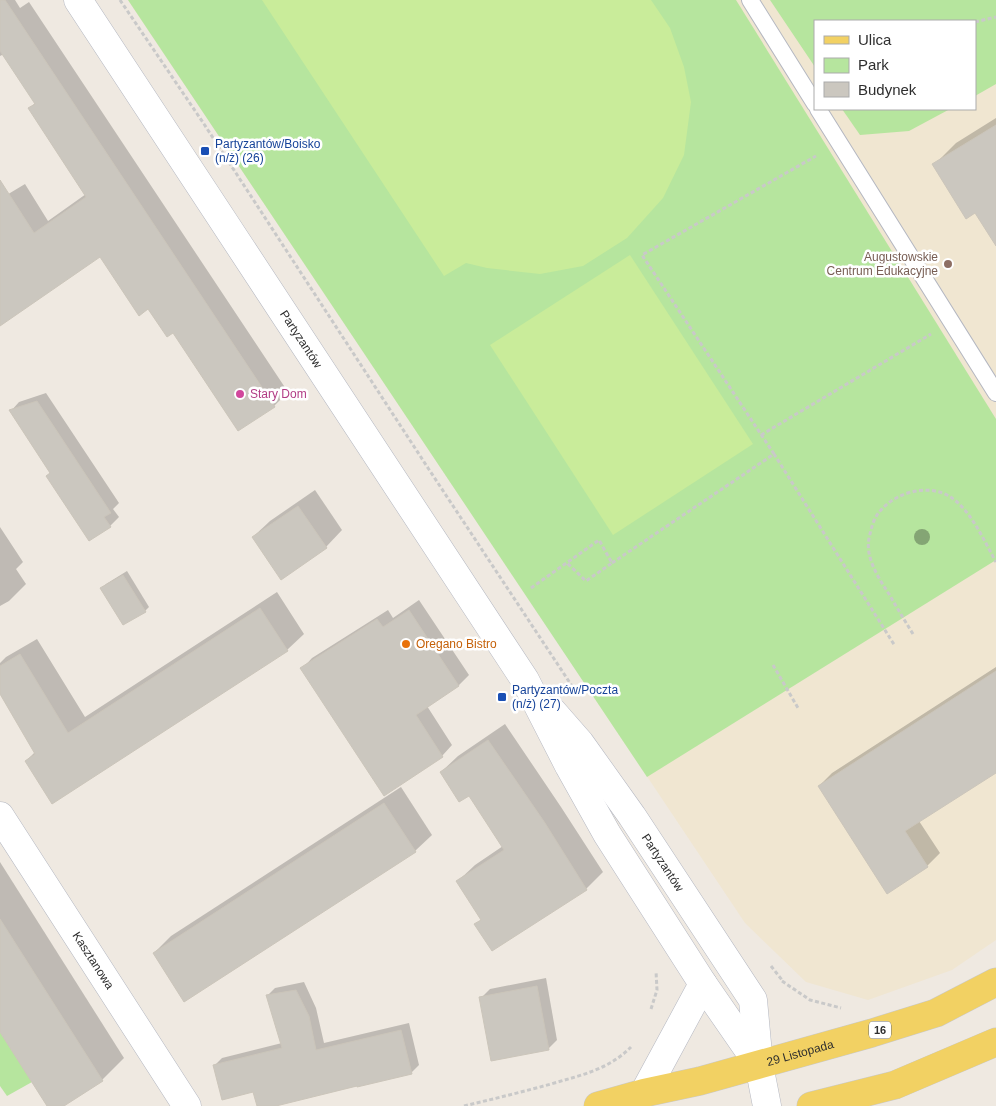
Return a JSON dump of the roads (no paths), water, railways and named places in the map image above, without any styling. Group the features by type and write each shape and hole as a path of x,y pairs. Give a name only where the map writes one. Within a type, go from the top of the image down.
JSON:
{"main road":[{"name":"29 Listopada","path":"598,1106 644,1093 700,1081 872,1033 936,1013 996,982"},
{"path":"811,1106 895,1085 996,1042"}],"street":[{"name":"Partyzantów","path":"78,0 525,680 569,766 607,834 703,984 759,1065"},
{"name":"Partyzantów","path":"525,680 580,743 604,776 753,1000 759,1065 767,1106"},
{"name":"Kasztanowa","path":"0,816 187,1106"},
{"path":"644,1093 703,984"}],"lane":[{"path":"750,0 814,102"},
{"path":"819,110 996,392"}],"place":[{"name":"Partyzantów/Boisko (n/ż) (26)","path":"205,151"},
{"name":"Augustowskie Centrum Edukacyjne","path":"948,264"},
{"name":"Stary Dom","path":"240,394"},
{"name":"Oregano Bistro","path":"406,644"},
{"name":"Partyzantów/Poczta (n/ż) (27)","path":"502,697"}]}
